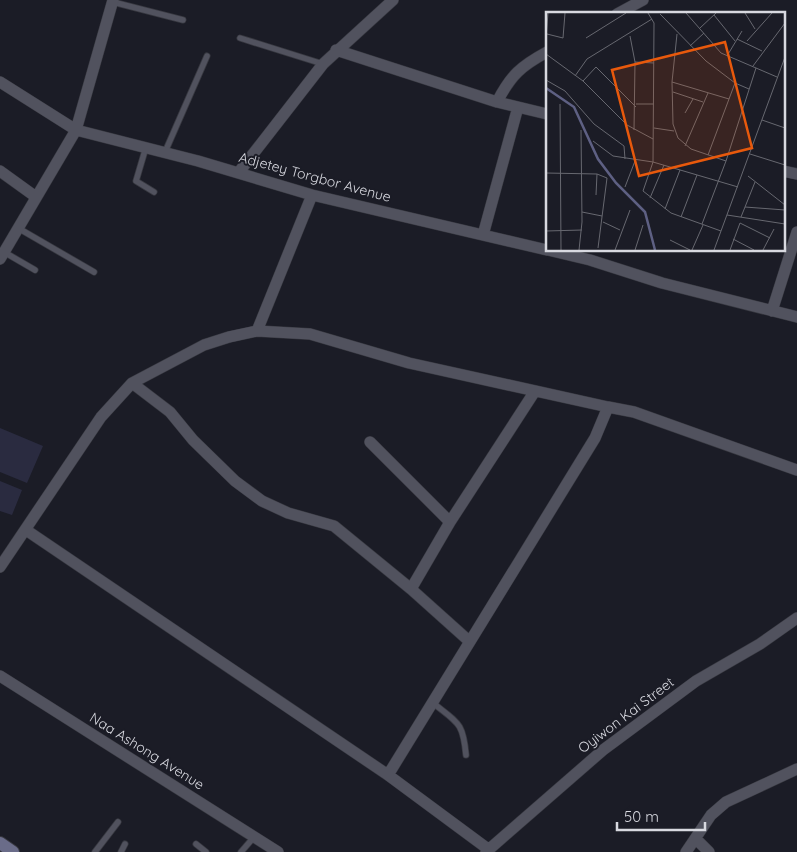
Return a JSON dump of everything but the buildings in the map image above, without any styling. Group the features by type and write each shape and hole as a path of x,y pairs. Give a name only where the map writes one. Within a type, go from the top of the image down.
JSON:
{"main road":[{"path":"0,843 13,852"}],"street":[{"path":"239,172 323,64 336,50 393,0"},
{"path":"621,12 643,0"},
{"path":"2,255 76,130 111,1"},
{"path":"336,50 497,102 546,114"},
{"path":"497,102 506,83 515,72 546,53"},
{"name":"Adjetey Torgbor Avenue","path":"0,82 76,130 239,172 312,195 546,250"},
{"path":"484,235 518,107"},
{"path":"0,171 36,197"},
{"path":"784,171 797,174"},
{"path":"257,331 312,195"},
{"path":"772,311 797,232"},
{"name":"Adjetey Torgbor Avenue","path":"551,251 797,317"},
{"path":"0,567 101,417 132,383 204,345 257,331 310,334 409,363 634,412 797,470"},
{"path":"132,383 170,412 193,440 242,486 262,501 288,513 334,526 411,589 469,641"},
{"path":"411,589 450,522 536,390"},
{"path":"388,775 595,438 608,407"},
{"path":"370,442 450,522"},
{"path":"26,530 388,775 487,851"},
{"name":"Oyiwon Kai Street","path":"487,851 604,750 696,681 760,644 797,618"},
{"name":"Naa Ashong Avenue","path":"0,676 278,852"},
{"path":"686,852 711,815 726,802 797,769"},
{"path":"696,839 710,852"}],"lane":[{"path":"111,1 183,20"},
{"path":"240,38 323,64"},
{"path":"165,152 207,56"},
{"path":"146,147 136,181 154,192"},
{"path":"18,228 94,272"},
{"path":"2,255 36,270"},
{"path":"433,703 460,725 464,733 466,755"},
{"path":"96,852 118,822"},
{"path":"241,852 254,837"},
{"path":"121,852 125,844"},
{"path":"196,844 206,852"}],"shaded area":[{"path":"0,428 43,446 27,483 0,472"},
{"path":"0,481 22,490 12,515 0,511"}]}
